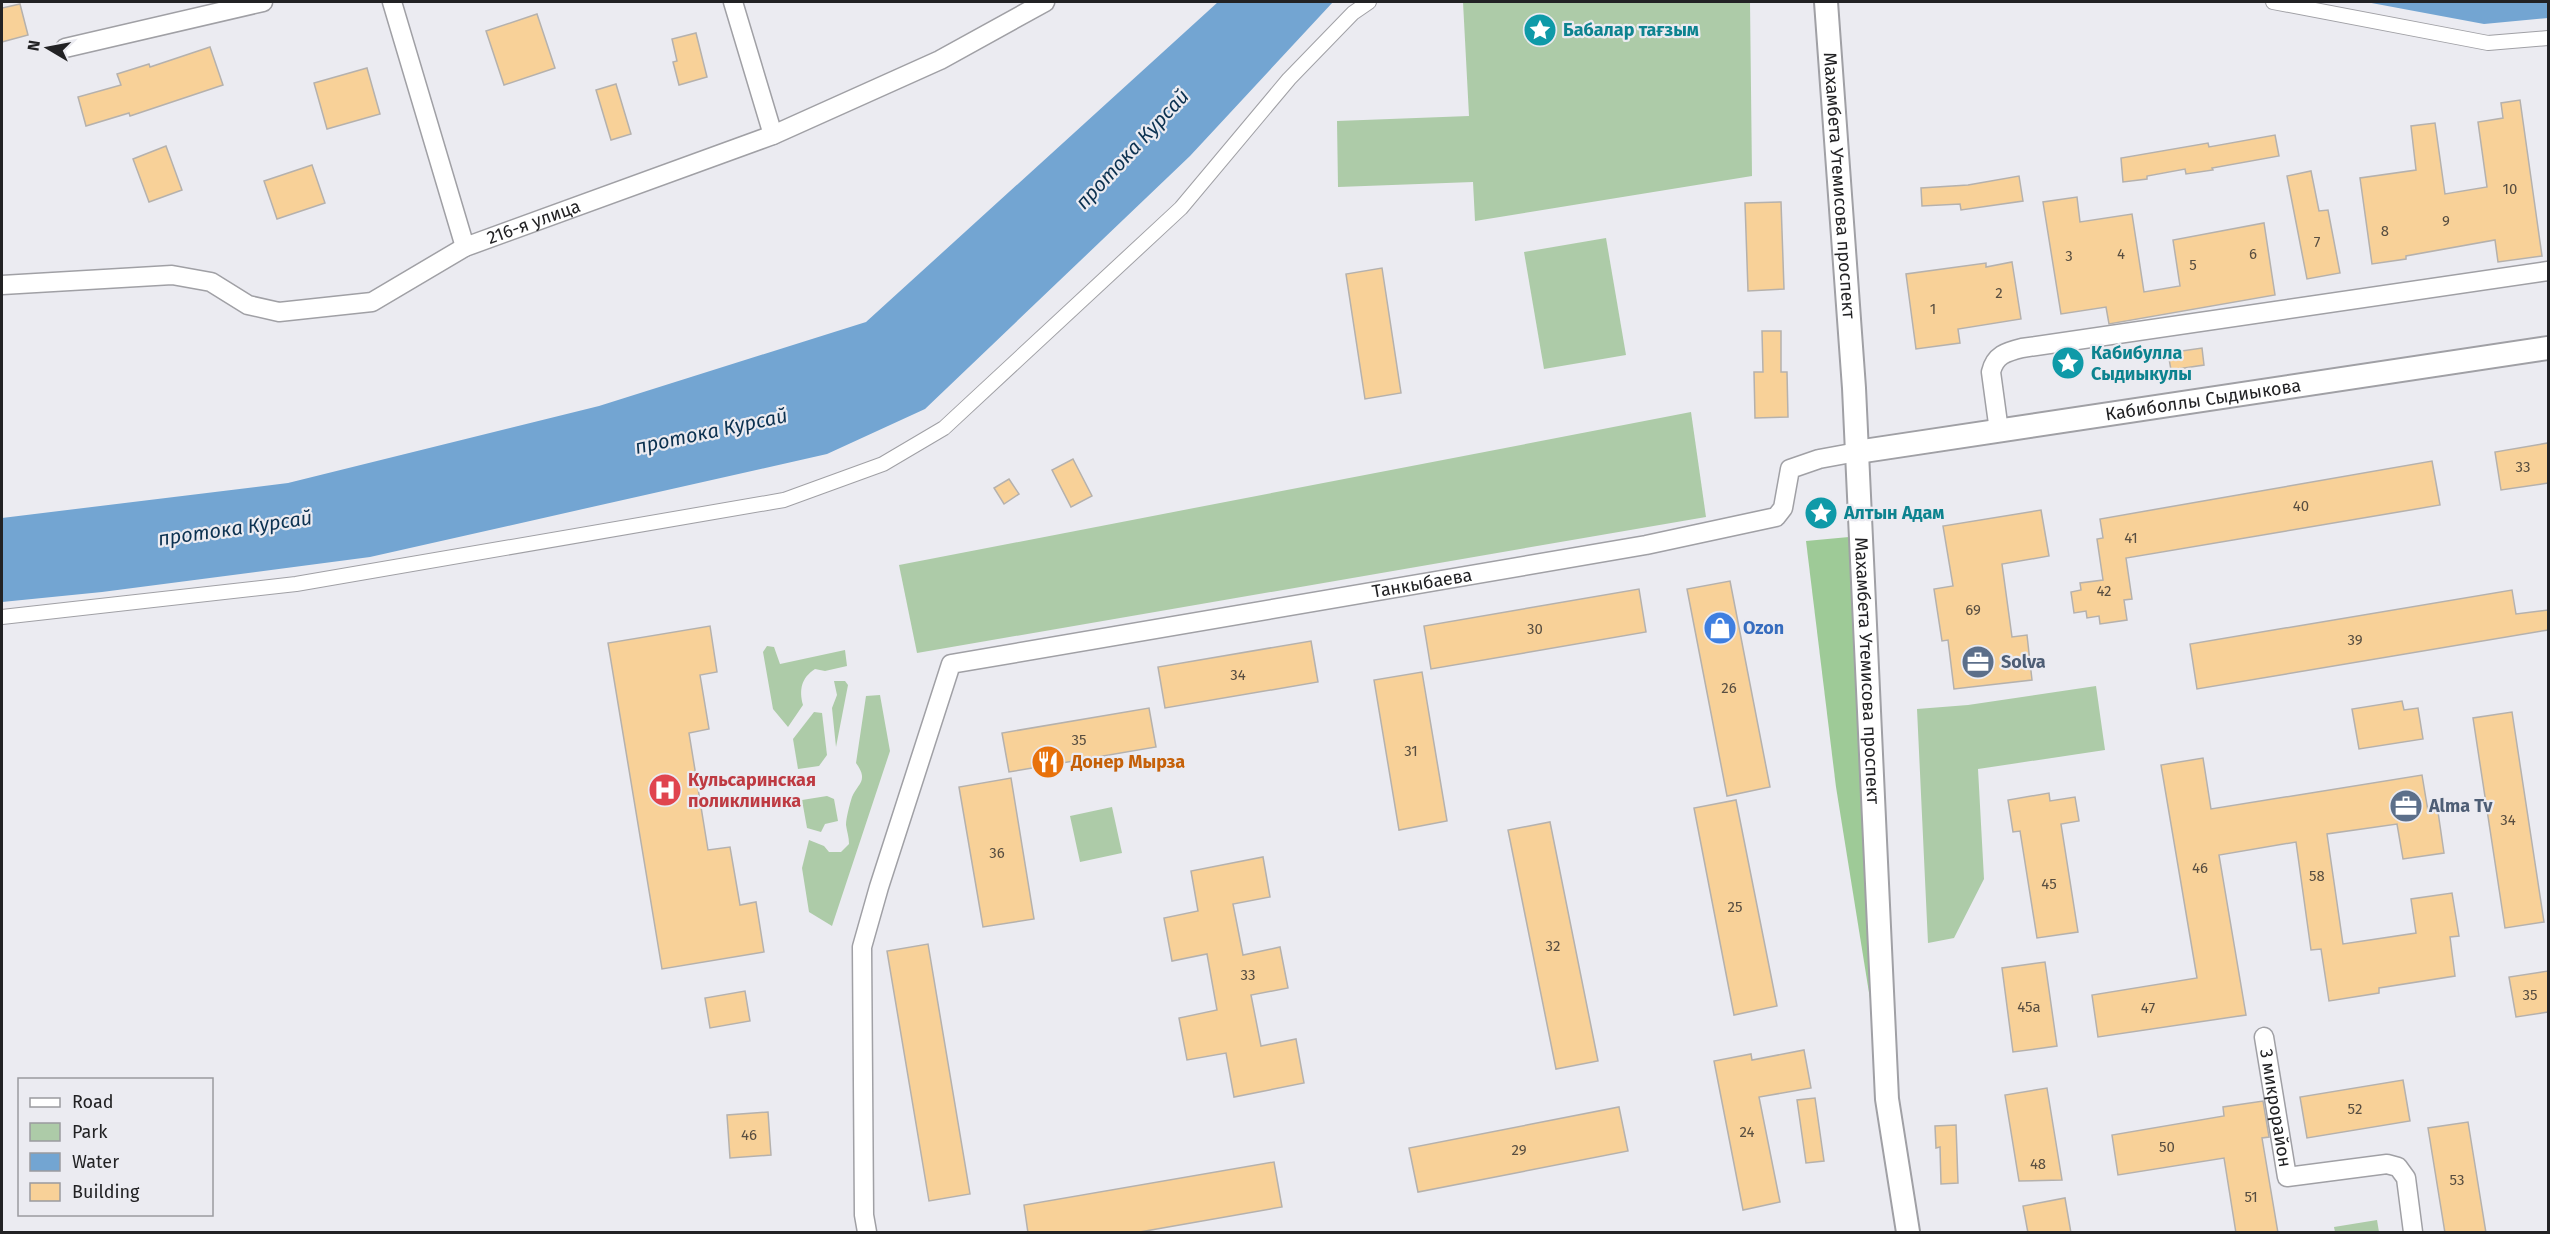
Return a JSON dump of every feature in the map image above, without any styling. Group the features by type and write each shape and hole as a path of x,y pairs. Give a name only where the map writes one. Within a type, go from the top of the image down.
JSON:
{"street":[{"path":"65,48 263,2"},
{"path":"392,2 465,247"},
{"path":"733,2 773,135"},
{"name":"216-я улица","path":"2,285 172,275 211,282 248,305 279,312 372,302 465,247 773,135 940,60 1045,2"},
{"path":"2,617 296,584 772,502 883,464 944,428 1181,208 1289,79 1353,13 1369,2"},
{"name":"Махамбета Утемисова проспект","path":"1826,2 1857,452 1887,1098 1908,1233"},
{"path":"2273,2 2488,43 2548,38"},
{"path":"1999,431 1991,372 1993,363 2008,351 2548,270"},
{"name":"Кабиболлы Сыдиыкова","path":"1857,452 2548,348"},
{"name":"Танкыбаева","path":"867,1233 864,1215 862,947 951,664 1646,545 1776,517 1783,508 1790,469 1819,459 1857,452"},
{"name":"3 микрорайон","path":"2264,1037 2287,1177 2387,1164 2398,1167 2406,1178 2413,1233"}],"green space":[{"path":"1463,2 1750,2 1752,176 1475,221 1473,182 1338,187 1337,121 1469,116"},
{"path":"1606,238 1626,355 1544,369 1524,252"},
{"path":"1691,412 1706,517 917,653 899,565"},
{"path":"1849,537 1876,999 1870,999 1836,787 1806,541"},
{"path":"767,646 774,647 780,664 845,650 847,666 825,671 815,669 804,680 801,689 803,705 788,727 773,709 763,652"},
{"path":"834,681 845,681 848,685 836,747 832,708 837,695"},
{"path":"2096,686 2105,750 1978,769 1984,879 1954,938 1928,943 1917,709 1968,705"},
{"path":"880,695 890,751 832,926 809,912 802,868 809,840 824,846 829,852 841,852 849,844 847,815 852,797 862,778 856,763 866,696"},
{"path":"814,712 822,713 827,755 819,766 798,769 793,739"},
{"path":"827,796 834,799 838,821 825,824 821,832 807,828 802,800"},
{"path":"1112,807 1122,853 1080,862 1070,816"},
{"path":"2377,1220 2379,1232 2335,1232 2334,1227"}],"water":[{"name":"протока Курсай","path":"1218,2 1333,2 1190,156 925,409 827,454 370,557 102,592 2,602 2,518 288,483 599,406 866,322"},
{"path":"2366,2 2548,2 2548,18 2484,24"}],"building":[{"path":"20,4 28,35 2,42 2,8"},
{"path":"537,14 555,68 504,85 486,31"},
{"path":"696,33 707,77 679,85 673,62 677,61 672,39"},
{"path":"210,47 223,85 130,116 129,113 86,126 78,97 121,85 117,74 149,64 150,67"},
{"path":"367,68 380,114 327,129 314,83"},
{"path":"616,84 631,134 611,140 596,90"},
{"path":"2520,100 2542,256 2498,262 2495,240 2372,264 2360,178 2416,170 2411,126 2435,123 2445,194 2487,187 2478,122 2503,118 2501,103"},
{"path":"2275,135 2279,156 2212,168 2213,170 2186,174 2185,169 2147,176 2147,179 2123,182 2121,158 2208,143 2209,147"},
{"path":"166,146 182,190 149,202 133,159"},
{"path":"312,165 325,203 277,219 264,181"},
{"path":"2311,171 2319,211 2328,210 2340,273 2307,279 2287,176"},
{"path":"2019,176 2023,201 1961,210 1960,204 1922,206 1921,188 1968,185"},
{"path":"2077,197 2080,222 2132,214 2144,292 2180,286 2173,240 2264,223 2275,295 2109,324 2106,307 2061,314 2043,202"},
{"path":"1781,202 1784,289 1748,291 1745,203"},
{"path":"2012,262 2021,319 1958,329 1960,343 1916,349 1906,274 1986,263 1986,267"},
{"path":"1382,268 1401,393 1365,399 1346,274"},
{"path":"1762,331 1781,331 1781,372 1787,372 1788,417 1755,418 1754,372 1763,372"},
{"path":"2202,348 2204,365 2171,370 2168,353"},
{"path":"2548,443 2548,483 2501,490 2495,452"},
{"path":"1073,459 1092,496 1071,507 1052,470"},
{"path":"2432,461 2440,505 2126,558 2132,599 2124,600 2127,620 2100,624 2099,616 2087,618 2086,611 2074,613 2071,592 2081,590 2080,583 2103,580 2097,539 2103,538 2100,519"},
{"path":"1009,479 1019,494 1004,504 994,488"},
{"path":"2041,510 2049,556 2002,564 2012,637 2027,635 2032,680 1954,689 1948,640 1942,641 1934,589 1953,586 1943,526"},
{"path":"1730,581 1770,787 1727,796 1687,589"},
{"path":"1639,589 1646,632 1431,669 1424,626"},
{"path":"2512,590 2516,614 2548,610 2548,630 2197,689 2190,644"},
{"name":"Кульсаринская поликлиника","path":"710,626 717,672 700,675 709,729 689,733 708,850 730,847 740,905 756,902 764,952 662,969 608,643"},
{"path":"1311,641 1318,682 1165,708 1158,667"},
{"path":"1422,672 1447,821 1399,830 1374,680"},
{"path":"2402,701 2404,710 2418,708 2423,739 2359,749 2352,709"},
{"path":"1149,708 1156,747 1009,772 1002,733"},
{"path":"2512,712 2544,922 2505,928 2473,718"},
{"path":"2203,758 2211,809 2422,775 2428,811 2438,812 2444,853 2403,859 2397,824 2327,834 2343,944 2416,933 2411,899 2452,893 2459,936 2450,937 2455,976 2379,988 2379,993 2329,1001 2321,949 2311,950 2296,842 2219,855 2246,1015 2098,1037 2092,995 2197,978 2161,765"},
{"path":"1011,778 1034,919 983,927 959,787"},
{"path":"2049,793 2050,801 2075,797 2079,821 2061,824 2078,932 2037,938 2020,831 2013,832 2008,800"},
{"path":"1736,800 1777,1006 1734,1015 1694,808"},
{"path":"1550,822 1598,1061 1556,1069 1508,830"},
{"path":"1263,857 1270,897 1233,904 1243,955 1280,947 1288,988 1251,995 1261,1046 1296,1039 1304,1083 1234,1097 1226,1053 1187,1060 1179,1018 1217,1010 1207,954 1172,961 1164,918 1198,911 1191,871"},
{"path":"928,944 970,1194 929,1201 887,951"},
{"path":"2045,962 2057,1046 2013,1052 2002,968"},
{"path":"2548,971 2548,1012 2516,1017 2509,977"},
{"path":"745,991 750,1021 710,1028 705,998"},
{"path":"1804,1050 1811,1088 1759,1097 1780,1202 1743,1210 1714,1061 1751,1054 1752,1060"},
{"path":"2403,1080 2410,1121 2307,1138 2300,1097"},
{"path":"2047,1088 2062,1180 2019,1181 2005,1095"},
{"path":"1815,1098 1824,1161 1806,1163 1797,1100"},
{"path":"2263,1101 2269,1137 2262,1138 2278,1233 2236,1233 2224,1158 2118,1175 2112,1135 2224,1116 2223,1107"},
{"path":"1619,1107 1628,1151 1418,1192 1409,1148"},
{"path":"768,1112 771,1155 730,1158 727,1115"},
{"path":"2468,1122 2486,1233 2445,1233 2428,1128"},
{"path":"1956,1125 1958,1183 1941,1184 1940,1147 1936,1148 1935,1126"},
{"path":"1274,1162 1282,1207 1134,1233 1028,1233 1024,1205"},
{"path":"2065,1198 2071,1233 2028,1233 2023,1206"}],"place":[{"name":"Бабалар тағзым","path":"1540,30"},
{"name":"Кабибулла Сыдиыкулы","path":"2068,363"},
{"name":"Алтын Адам","path":"1821,513"},
{"name":"Ozon","path":"1720,628"},
{"name":"Solva","path":"1978,662"},
{"name":"Донер Мырза","path":"1048,762"},
{"name":"Кульсаринская поликлиника","path":"665,790"},
{"name":"Alma Tv","path":"2406,806"}]}
